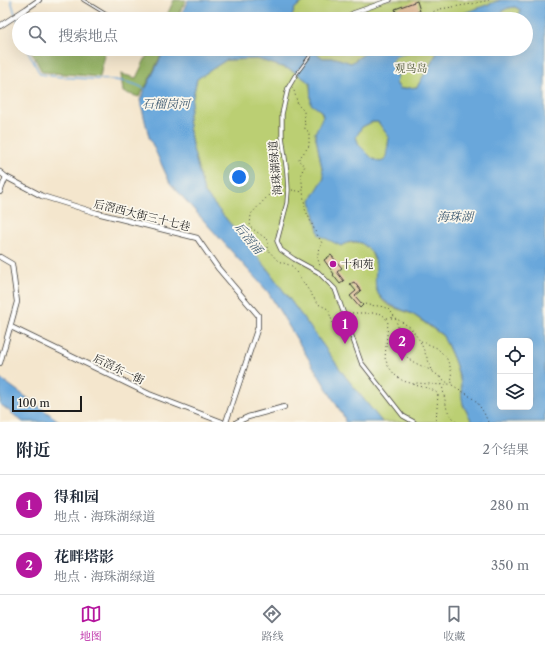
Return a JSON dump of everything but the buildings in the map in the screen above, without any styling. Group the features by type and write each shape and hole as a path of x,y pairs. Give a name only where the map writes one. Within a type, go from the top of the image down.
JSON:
{"street":[{"path":"22,12 39,0"},
{"path":"356,12 390,0"},
{"path":"0,26 12,19"},
{"name":"海珠湖绿道","path":"295,76 288,88 282,114 282,136 288,190 287,203 276,241 281,250 318,272 335,289 361,362 403,416 414,422"},
{"name":"后滘西大街三十七巷","path":"0,172 6,177 42,196 97,213 197,238 218,268 258,315 258,327 226,422"},
{"path":"0,192 6,177"},
{"path":"0,258 12,264 17,302 0,363"},
{"name":"后滘东一街","path":"11,327 149,394 222,422"},
{"path":"237,422 248,416 284,406"}],"lane":[{"path":"83,0 103,12"},
{"path":"295,76 311,56"}],"path":[{"path":"432,12 440,9 488,0"},
{"path":"292,82 298,105 304,111 305,129 309,132 309,146 298,160 305,166 301,173 305,209 322,243 317,256 320,266 318,272"},
{"path":"288,190 303,192"},
{"path":"365,304 370,306 380,306 388,309 395,318 410,327 420,341 433,372"},
{"path":"343,313 379,313 386,318 388,323 385,358 388,366 395,375 403,381 430,389 438,394 436,422"},
{"path":"386,318 395,318"},
{"path":"395,318 402,349 408,359 433,372 449,384 467,394 477,402 488,422"},
{"path":"420,341 437,348 446,357 451,369 452,385"},
{"path":"439,376 447,410 456,422"},
{"path":"414,384 449,384"}],"green space":[{"path":"174,0 186,0 180,12 168,12"},
{"path":"306,0 501,0 467,12 294,12 295,8"},
{"path":"515,7 520,10 520,12 502,12 509,8"},
{"path":"34,56 104,56 100,77 42,72"},
{"path":"147,56 161,56 139,97 123,92 121,74 136,78"},
{"path":"320,56 361,56 351,63 336,58 323,58"},
{"name":"观鸟岛","path":"396,56 435,56 417,87 401,89 396,83 391,62"},
{"path":"257,59 292,70 310,83 311,103 321,111 323,116 315,133 324,178 311,200 348,243 362,243 371,252 376,264 378,294 384,302 392,307 412,314 443,336 454,360 461,383 463,405 472,422 382,422 345,376 266,267 204,192 192,145 188,119 197,79 226,60"},
{"path":"372,122 378,122 389,137 386,157 380,162 373,159 359,145 356,137 362,127"}],"water":[{"path":"188,0 306,0 295,8 294,12 182,12"},
{"name":"海珠湖","path":"501,0 545,0 545,422 472,422 463,404 461,385 457,369 443,336 413,314 393,306 382,299 376,289 374,257 364,245 358,242 352,242 341,246 319,235 311,200 324,178 315,133 323,116 321,111 311,104 310,83 292,70 257,59 226,60 197,79 188,119 192,145 204,192 266,267 345,376 382,422 345,422 344,417 268,292 170,183 149,137 140,100 162,56 320,56 323,58 336,58 351,63 361,56 396,56 391,62 398,75 396,83 400,89 417,87 435,56 533,56 533,12 520,12 520,10 515,7 509,8 502,12 467,12","holes":["372,122 378,122 389,137 386,157 380,162 373,159 359,145 356,137 362,127"]},
{"path":"0,378 61,422 23,422 0,404"}],"waterway":[{"path":"11,0 14,12"},
{"name":"石榴岗河","path":"31,56 40,74 127,82 140,86 146,90"}],"place":[{"name":"十和苑","path":"333,264"},
{"name":"得和园","path":"345,344"},
{"name":"花畔塔影","path":"402,361"}],"water label":[{"name":"后滘涌","path":"249,238"}]}
